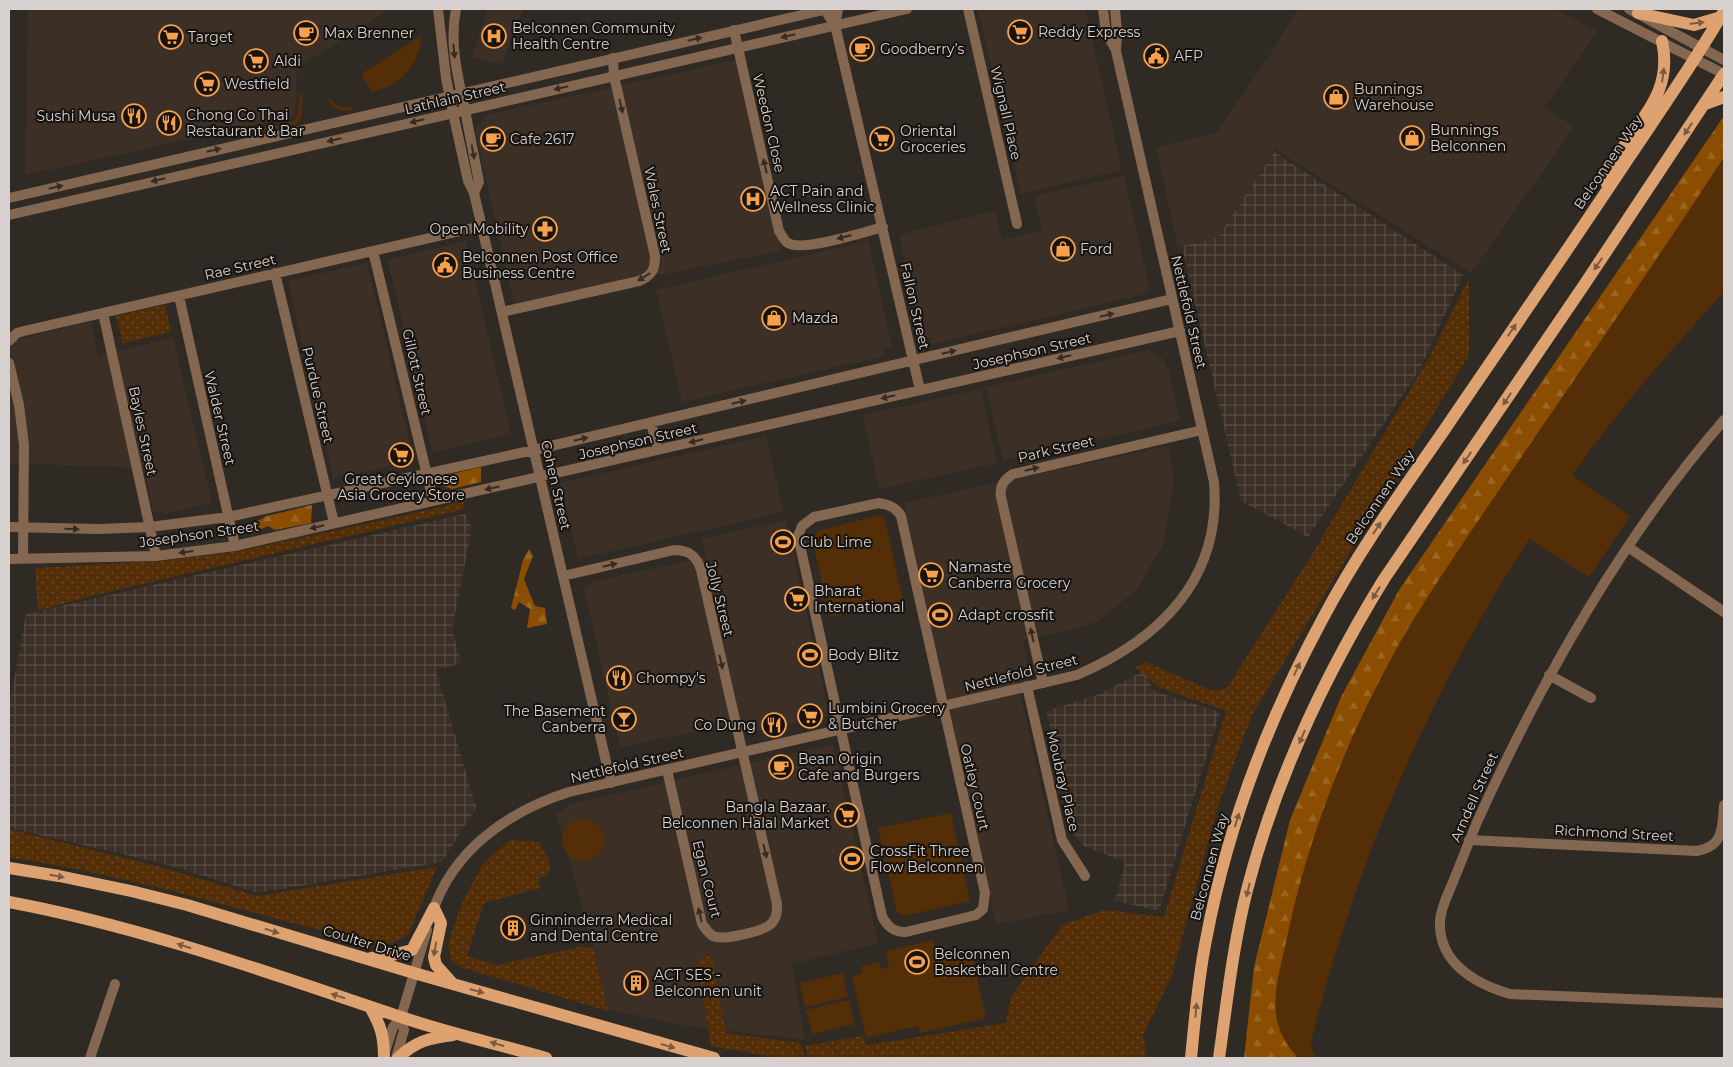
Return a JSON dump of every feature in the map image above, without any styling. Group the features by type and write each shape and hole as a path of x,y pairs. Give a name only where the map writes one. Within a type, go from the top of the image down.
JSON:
{"main road":[{"path":"1633,11 1694,25 1722,14"},
{"name":"Belconnen Way","path":"1191,1058 1202,962 1221,872 1234,828 1261,752 1299,665 1323,618 1364,549 1604,196 1722,14"},
{"path":"1604,196 1613,163 1654,103 1662,83 1665,56 1662,41"},
{"path":"1219,1058 1236,942 1248,890 1273,809 1322,691 1362,615 1384,580 1724,74"},
{"path":"1705,104 1724,97"},
{"name":"Coulter Drive","path":"9,868 59,876 178,903 694,1054 714,1058"},
{"path":"9,902 112,925 174,943 401,1017 546,1058"},
{"path":"366,959 412,950 434,908"},
{"path":"434,908 441,923 434,957 436,965 453,984"},
{"path":"1225,1058 1227,998"},
{"path":"370,1007 380,1024 390,1058 417,1042 434,1037 460,1034"}],"street":[{"name":"Cohen Street","path":"438,9 444,62 468,181 474,193 482,226 611,783"},
{"name":"Cohen Street","path":"456,9 454,49 479,182 474,193"},
{"path":"780,20 794,9"},
{"name":"Lathlain Street","path":"9,198 825,9"},
{"path":"825,9 835,25 883,227"},
{"path":"835,25 838,9"},
{"name":"Lathlain Street","path":"9,215 907,9"},
{"name":"Wignall Place","path":"968,9 1017,224"},
{"name":"Nettlefold Street","path":"1103,9 1106,33 1116,51"},
{"name":"Nettlefold Street","path":"390,1058 393,1027 401,1017 434,908 442,890 457,864 502,822 542,801 569,792 1077,675 1126,651 1162,622 1189,588 1202,563 1213,523 1214,482 1116,51 1115,9"},
{"path":"1596,9 1662,41 1724,60"},
{"path":"1633,11 1698,53 1724,74"},
{"name":"Weedon Close","path":"734,30 779,231 783,238 788,244 805,246 883,227"},
{"name":"Wales Street","path":"502,312 639,281 647,278 653,271 655,256 614,76 613,58"},
{"name":"Rae Street","path":"9,342 16,333 482,226"},
{"name":"Fallon Street","path":"883,227 920,390"},
{"name":"Gillott Street","path":"374,251 433,500"},
{"name":"Purdue Street","path":"275,273 334,523"},
{"name":"Walder Street","path":"178,296 234,546"},
{"name":"Josephson Street","path":"9,527 99,529 150,527 228,517 534,450 1172,300"},
{"name":"Bayles Street","path":"104,313 156,556"},
{"name":"Josephson Street","path":"9,559 156,556 234,546 1180,331"},
{"path":"9,363 19,405 24,445 23,559"},
{"path":"651,423 658,450"},
{"name":"Arndell Street","path":"1723,423 1697,453 1628,547 1587,610 1550,675 1507,757 1469,840 1444,905 1440,922 1442,938 1449,954 1458,967 1474,980 1491,989 1510,994 1724,1004"},
{"name":"Park Street","path":"1043,683 1001,498 1000,490 1002,484 1013,474 1202,430"},
{"name":"Oatley Court","path":"879,503 890,505 898,511 903,526 984,892 985,900 980,912 969,918 906,932 895,930 887,925 882,916 840,730 798,536 802,526 814,517 879,503"},
{"path":"1628,547 1724,612"},
{"name":"Jolly Street","path":"563,576 674,550 681,550 696,558 699,563 742,752"},
{"path":"1550,675 1591,698"},
{"name":"Moubray Place","path":"1027,686 1062,840 1086,876"},
{"name":"Egan Court","path":"667,770 702,924 713,936 723,938 761,930 774,921 777,915 777,904 742,752"},
{"name":"Richmond Street","path":"1469,840 1696,851 1712,846 1718,840 1721,833 1724,805"},
{"path":"90,1058 115,984"}],"shaded area":[{"path":"28,9 390,9 297,68 295,116 25,175"},
{"name":"Belconnen Community Health Centre","path":"488,9 524,9 512,33 503,64 472,58"},
{"path":"978,9 1085,9 1122,170 1021,194"},
{"name":"Bunnings Belconnen","path":"1298,9 1554,9 1597,31 1545,107 1574,127 1471,273 1275,149 1217,238 1178,247 1156,147 1216,133 1272,52"},
{"path":"421,36 417,56 410,69 389,86 372,92 361,74"},
{"path":"736,60 781,251 514,303 475,130 487,115"},
{"path":"303,93 301,118 296,124 244,136 244,132 295,120 298,113 300,95"},
{"path":"331,99 342,107 351,107 354,110 339,110 327,100"},
{"path":"1274,152 1463,275 1420,369 1308,537 1241,501 1182,246 1217,238"},
{"path":"1724,157 1724,292 1645,381 1572,475 1630,516 1589,577 1529,539 1469,639 1417,741 1381,824 1336,951 1312,1038 1311,1046 1316,1058 1299,1058 1287,1044 1276,1014 1277,983 1280,966 1307,859 1332,786 1362,716 1397,648 1443,574"},
{"name":"Ford","path":"1124,176 1150,290 1145,294 932,344 930,337 923,338 899,235 995,211 1002,240 1042,231 1034,196"},
{"path":"466,241 511,434 432,452 388,260"},
{"name":"Mazda","path":"868,241 892,346 883,348 884,356 682,402 656,290"},
{"path":"367,263 414,460 333,479 288,281"},
{"path":"1469,279 1469,355 1252,715 1218,806 1172,975 1143,1035 1147,1058 808,1058 805,1046 863,1036 867,1045 1006,1023 1011,997 1062,925 1104,910 1164,917 1226,711 1158,687 1136,667 1146,662 1213,691 1227,688 1314,551 1430,356"},
{"path":"165,305 171,332 123,343 116,316"},
{"path":"91,321 98,356 173,338 212,503 167,513 153,511 144,468 10,463 9,510 9,342"},
{"path":"1149,350 1162,358 1168,368 1180,421 1003,461 986,387"},
{"path":"981,389 997,463 879,489 863,415"},
{"path":"766,436 783,510 779,513 578,559 560,483"},
{"path":"1168,446 1174,479 1164,543 1136,590 1100,620 1071,630 1023,640 1028,667 1015,671 1069,910 996,924 904,503"},
{"path":"463,501 465,509 87,597 38,611 35,568 160,561 235,552"},
{"path":"465,514 472,528 452,629 461,663 436,670 476,808 442,862 258,893 165,864 9,828 9,708 26,614"},
{"path":"880,515 885,520 903,601 830,617 812,538 817,531"},
{"path":"786,520 829,715 748,733 742,722 620,747 584,588 591,582 706,557 702,539"},
{"path":"1144,671 1154,691 1220,712 1159,911 1115,901 1125,862 1084,846 1076,838 1046,711 1097,695"},
{"path":"833,744 878,943 792,964 805,1040 676,1024 607,1009 593,944 556,815 571,804"},
{"path":"951,813 970,901 904,916 897,912 878,828"},
{"path":"583,819 591,821 600,829 604,840 602,848 594,857 583,861 575,859 566,851 562,840 564,832 572,823"},
{"path":"9,829 164,868 257,896 437,867 408,935 383,947 153,886 9,857"},
{"path":"510,840 539,842 549,861 550,872 547,876 538,878 540,888 484,903 467,956 497,965 584,946 585,948 593,947 608,1011 460,967 451,960 448,944 463,901 483,863"},
{"path":"933,940 938,959 971,952 986,1018 920,1033 918,1026 866,1038 852,976 862,973 862,966 880,962 881,969 889,967 886,951"},
{"path":"711,955 726,1033 800,1043 805,1058 778,1058 711,1046 697,959"},
{"path":"843,973 848,997 805,1007 800,983"},
{"path":"849,1000 855,1024 812,1034 806,1010"}],"green space":[{"path":"1724,116 1724,268 1479,580 1294,1023 1296,1058 1244,1058 1254,967 1290,820 1341,697 1399,590"},
{"path":"481,467 481,482 452,489 443,486 441,481 448,475"},
{"path":"312,505 311,523 275,530 268,526 251,534 246,527 267,516"},
{"path":"529,549 533,556 524,579 535,606 545,608 547,624 527,628 530,609 519,602 515,610 511,608 523,560"}],"place":[{"name":"Reddy Express","path":"1020,32"},
{"name":"Max Brenner","path":"306,33"},
{"name":"Belconnen Community Health Centre","path":"494,36"},
{"name":"Target","path":"171,37"},
{"name":"Goodberry’s","path":"862,49"},
{"name":"AFP","path":"1156,56"},
{"name":"Aldi","path":"256,61"},
{"name":"Westfield","path":"207,84"},
{"name":"Bunnings Warehouse","path":"1336,97"},
{"name":"Sushi Musa","path":"134,116"},
{"name":"Chong Co Thai Restaurant & Bar","path":"169,123"},
{"name":"Bunnings Belconnen","path":"1412,138"},
{"name":"Cafe 2617","path":"493,139"},
{"name":"Oriental Groceries","path":"882,139"},
{"name":"ACT Pain and Wellness Clinic","path":"753,199"},
{"name":"Open Mobility","path":"545,229"},
{"name":"Ford","path":"1063,249"},
{"name":"Belconnen Post Office Business Centre","path":"445,265"},
{"name":"Mazda","path":"774,318"},
{"name":"Great Ceylonese Asia Grocery Store","path":"401,455"},
{"name":"Club Lime","path":"783,542"},
{"name":"Namaste Canberra Grocery","path":"931,575"},
{"name":"Bharat International","path":"797,599"},
{"name":"Adapt crossfit","path":"940,615"},
{"name":"Body Blitz","path":"810,655"},
{"name":"Chompy's","path":"619,678"},
{"name":"Lumbini Grocery & Butcher","path":"810,716"},
{"name":"The Basement Canberra","path":"624,719"},
{"name":"Co Dung","path":"774,725"},
{"name":"Bean Origin Cafe and Burgers","path":"781,767"},
{"name":"Bangla Bazaar. Belconnen Halal Market","path":"847,815"},
{"name":"CrossFit Three Flow Belconnen","path":"852,859"},
{"name":"Ginninderra Medical and Dental Centre","path":"513,928"},
{"name":"Belconnen Basketball Centre","path":"917,962"},
{"name":"ACT SES - Belconnen unit","path":"636,983"}]}
